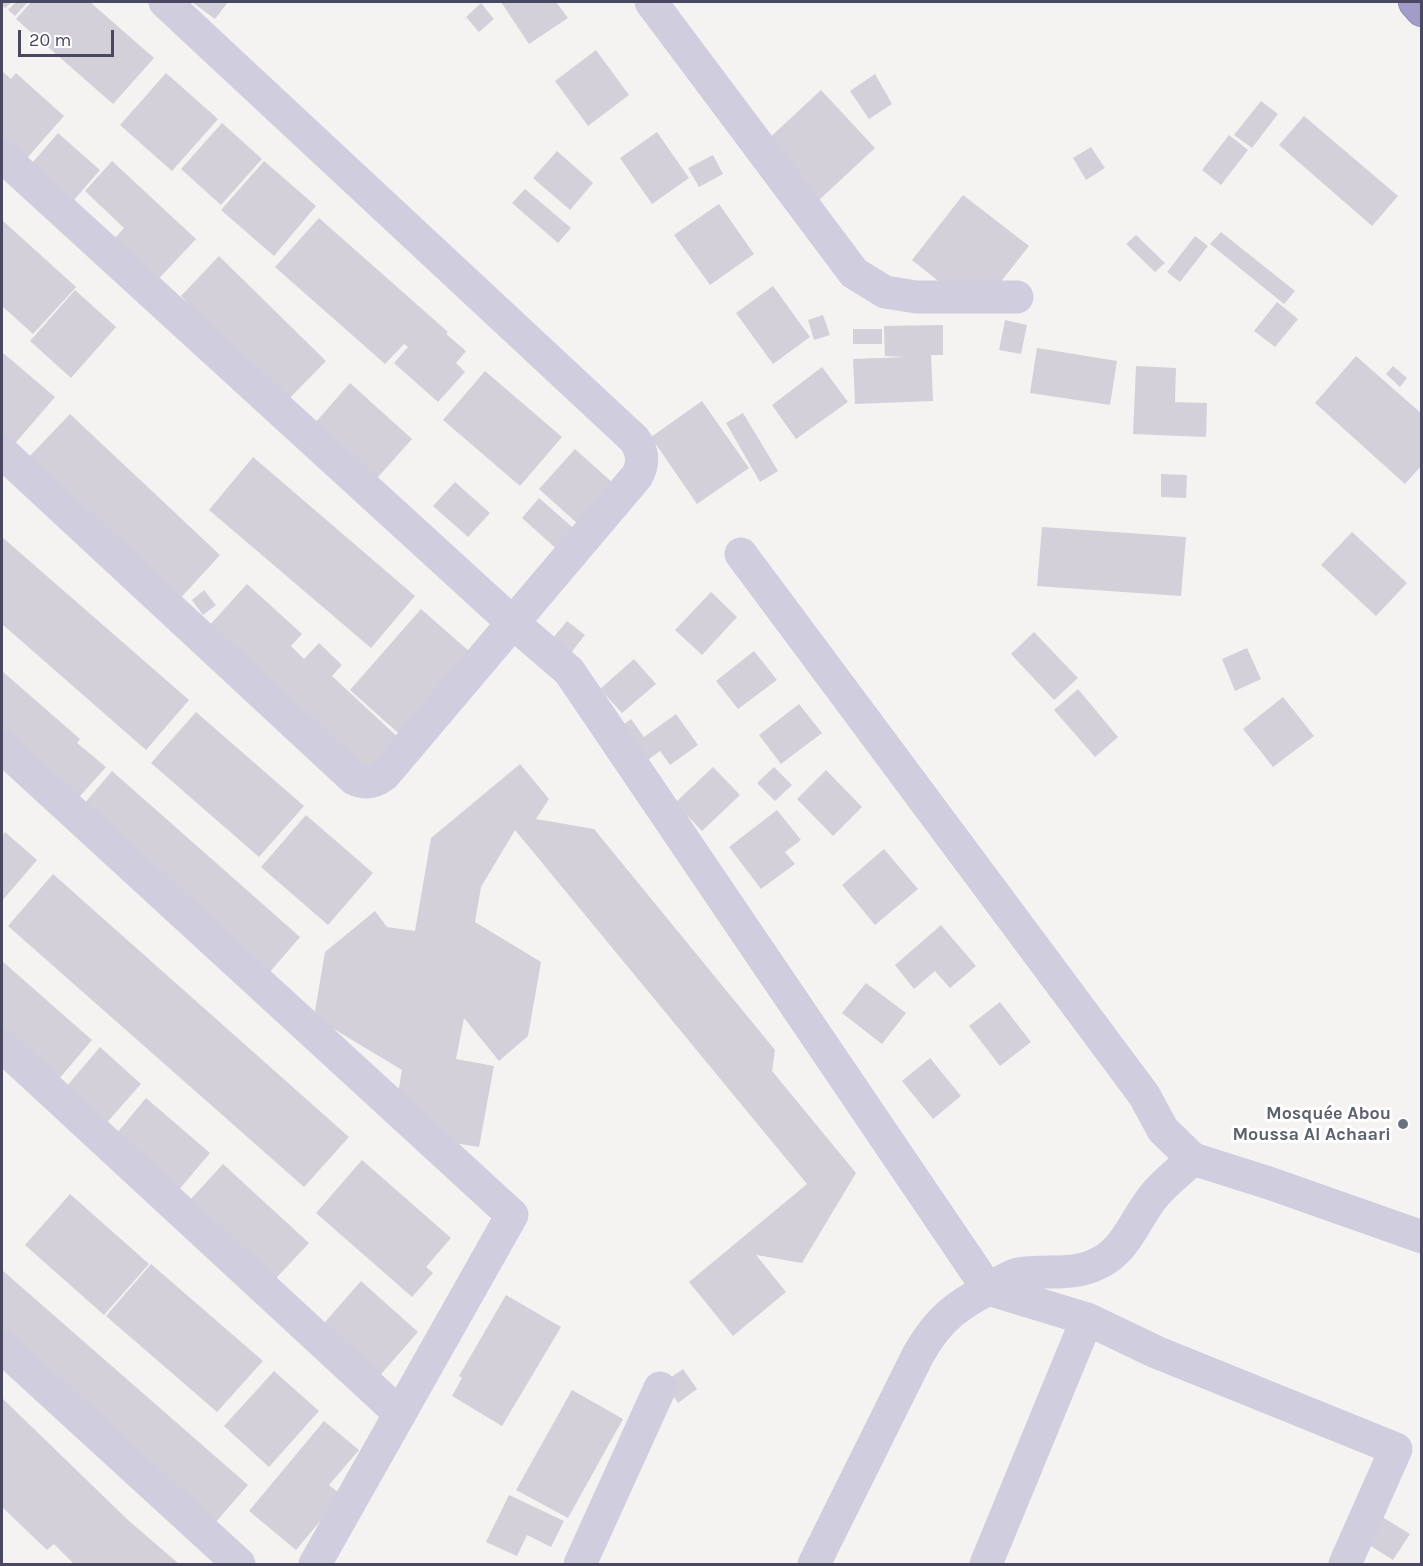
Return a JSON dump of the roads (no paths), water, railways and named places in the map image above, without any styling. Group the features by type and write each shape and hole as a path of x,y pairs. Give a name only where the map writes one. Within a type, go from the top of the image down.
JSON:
{"highway":[{"path":"1415,2 1422,10"}],"street":[{"path":"2,452 359,782 370,782 384,775 637,476 642,457 638,444 165,2"},
{"path":"651,2 854,273 885,292 916,297 1017,297"},
{"path":"2,156 513,623 569,671 988,1289 1087,1319 1156,1352 1396,1449 1346,1564"},
{"path":"741,554 1144,1095 1163,1130 1193,1159 1422,1237"},
{"path":"2,747 512,1215 315,1564"},
{"path":"2,1046 400,1414"},
{"path":"814,1564 930,1334 946,1316 966,1300 1016,1275 1079,1271 1094,1266 1120,1247 1154,1196 1193,1159"},
{"path":"986,1564 1087,1319"},
{"path":"2,1347 239,1564"},
{"path":"580,1564 660,1388"}],"place":[{"name":"Mosquée Abou Moussa Al Achaari","path":"1403,1124"}]}
